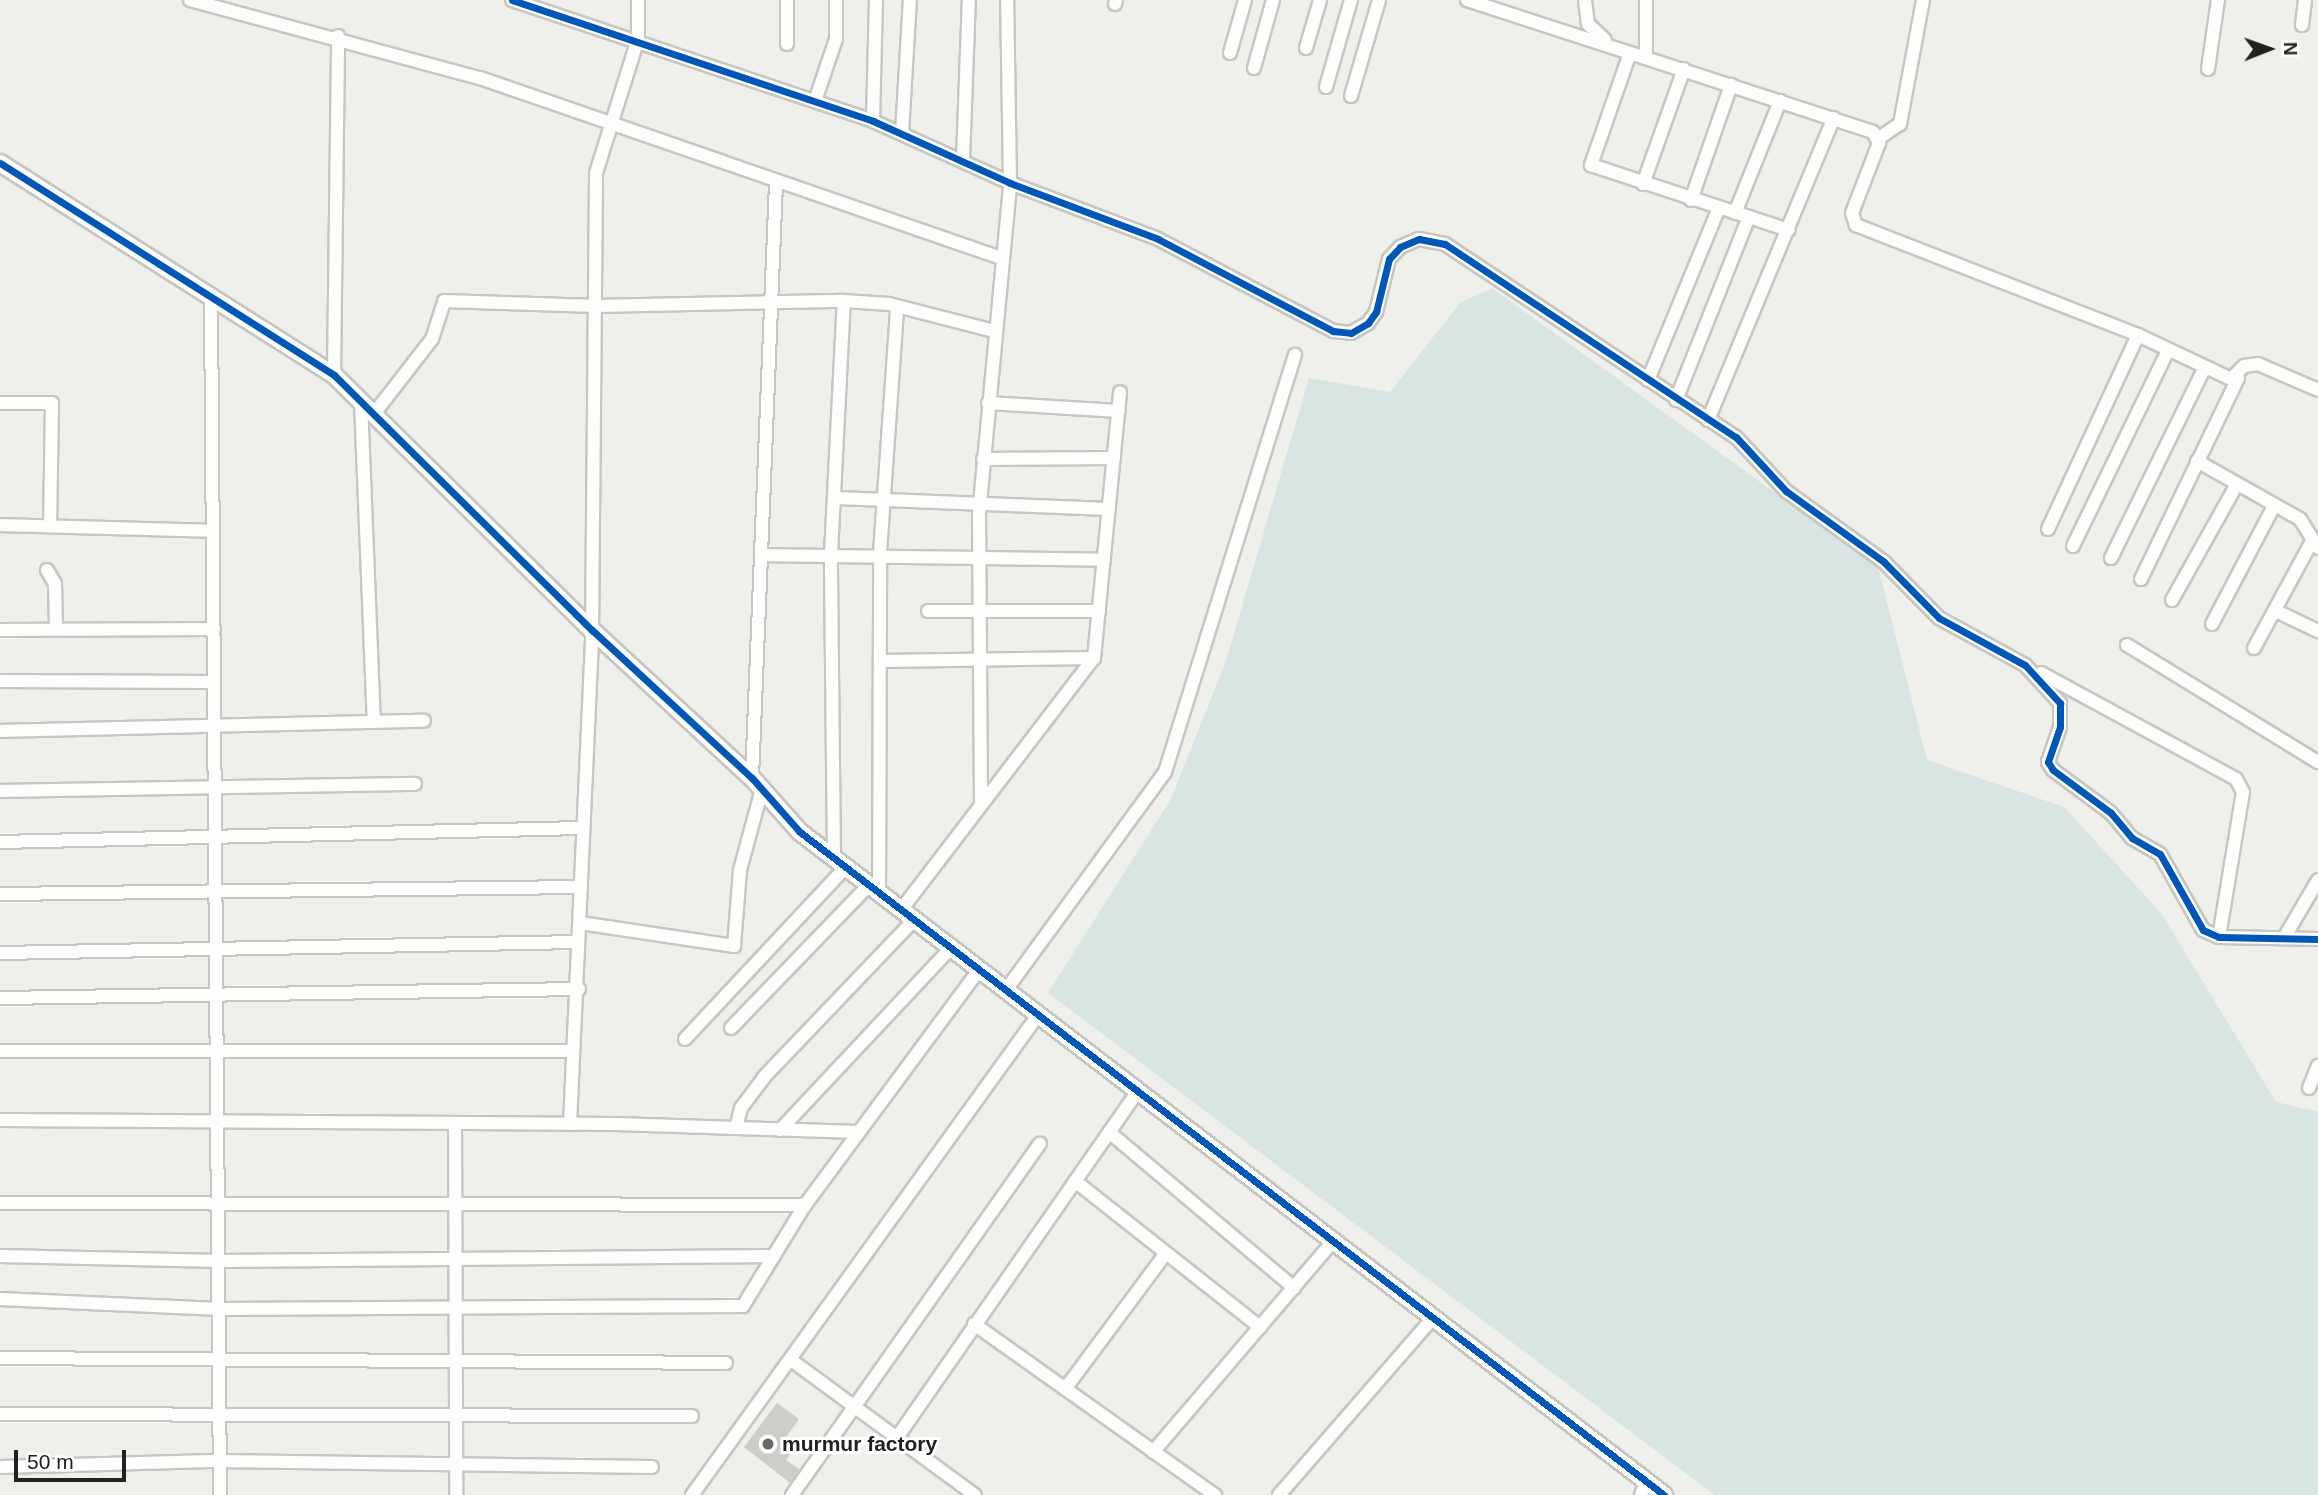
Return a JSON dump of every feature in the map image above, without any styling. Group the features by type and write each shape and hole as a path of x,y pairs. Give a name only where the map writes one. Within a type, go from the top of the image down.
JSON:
{"street":[{"path":"190,0 338,36 480,78 776,184 1001,258"},
{"path":"512,0 555,6 639,39 873,121 1010,183 1072,202 1158,239 1333,331 1352,333 1368,323 1376,312 1389,259 1400,247 1419,239 1445,244 1566,319 1676,400 1736,437 1786,491 1884,562 1939,618 2236,779 2243,792 2219,937"},
{"path":"570,1124 592,630 596,173 615,127 639,39 638,0"},
{"path":"787,0 787,44"},
{"path":"815,101 835,39 836,0"},
{"path":"873,121 876,0"},
{"path":"902,133 910,0"},
{"path":"963,160 969,0"},
{"path":"981,800 980,501 1010,183 1007,0"},
{"path":"1230,53 1245,0"},
{"path":"1254,68 1273,0"},
{"path":"1306,48 1320,0"},
{"path":"1326,87 1351,0"},
{"path":"1351,96 1378,0"},
{"path":"1467,0 1834,118 1879,138"},
{"path":"1585,0 1583,15 1592,31 1630,53"},
{"path":"1646,0 1646,58"},
{"path":"1923,0 1900,124 1879,138 1852,222 2138,335 2205,367 2238,378"},
{"path":"2208,69 2218,0"},
{"path":"2302,25 2305,0"},
{"path":"334,375 338,36"},
{"path":"1630,53 1591,165 1789,230"},
{"path":"1643,184 1684,69"},
{"path":"1691,200 1731,85"},
{"path":"1735,213 1780,101"},
{"path":"1708,420 1834,118"},
{"path":"0,163 211,302 334,375 592,630 757,784 800,832 1433,1318 1643,1488 1664,1495"},
{"path":"580,923 734,946 740,870 757,784 761,555 776,184"},
{"path":"1648,380 1719,208"},
{"path":"1676,400 1749,217"},
{"path":"373,415 432,339 444,301 596,306 844,301 994,331"},
{"path":"685,1039 840,862 831,554 837,498 844,301"},
{"path":"211,302 220,1202 220,1495"},
{"path":"731,1028 874,891 882,498 897,310"},
{"path":"2048,529 2138,335"},
{"path":"2073,546 2168,350"},
{"path":"1006,990 1165,772 1294,355"},
{"path":"2141,579 2244,366 2258,364 2318,390"},
{"path":"2111,558 2205,367"},
{"path":"736,1128 741,1108 764,1077 908,915 981,800 1094,658 1120,392"},
{"path":"361,402 374,722"},
{"path":"0,403 52,403 50,526"},
{"path":"988,403 1119,411"},
{"path":"983,459 1114,458"},
{"path":"2197,461 2300,519 2314,545 2254,648"},
{"path":"2172,600 2237,484"},
{"path":"837,498 980,501 1109,509"},
{"path":"2211,624 2274,506"},
{"path":"0,525 213,531"},
{"path":"761,555 880,553 1104,560"},
{"path":"47,570 55,584 56,629"},
{"path":"928,611 1098,611"},
{"path":"2276,611 2318,631"},
{"path":"0,629 214,629"},
{"path":"2127,645 2318,762"},
{"path":"880,661 980,662 1094,658"},
{"path":"2025,665 2060,703 2060,727 2048,762 2053,770 2111,813 2132,838 2153,847 2203,930 2219,937 2318,939"},
{"path":"0,681 214,682"},
{"path":"0,730 215,723 425,721"},
{"path":"0,791 215,785 415,784"},
{"path":"0,842 216,839 583,828"},
{"path":"2284,938 2318,880"},
{"path":"0,894 581,887"},
{"path":"0,953 217,946 578,942"},
{"path":"780,1130 951,948"},
{"path":"0,1299 220,1309 743,1306 805,1206 979,970"},
{"path":"0,998 578,989"},
{"path":"692,1495 1038,1015"},
{"path":"0,1051 218,1048 573,1051"},
{"path":"2309,1088 2318,1066"},
{"path":"897,1439 974,1324 1138,1091"},
{"path":"0,1120 218,1125 570,1124 858,1132"},
{"path":"456,1124 460,1414 456,1495"},
{"path":"1109,1132 1294,1288"},
{"path":"792,1495 1040,1143"},
{"path":"1075,1181 1260,1328"},
{"path":"0,1203 805,1206"},
{"path":"1153,1452 1333,1241"},
{"path":"1065,1389 1166,1253"},
{"path":"0,1256 220,1261 456,1256 774,1256"},
{"path":"1279,1495 1433,1318"},
{"path":"974,1324 1215,1495"},
{"path":"0,1359 220,1357 726,1363"},
{"path":"791,1360 975,1495"},
{"path":"0,1414 220,1412 692,1416"},
{"path":"0,1467 220,1461 652,1467"}],"shaded area":[{"path":"1492,288 1878,567 1927,760 2064,807 2161,913 2276,1102 2318,1112 2318,1495 1715,1495 1048,993 1171,799 1226,661 1309,378 1390,392 1460,303"}],"building":[{"name":"murmur factory","path":"777,1403 799,1419 784,1440 795,1448 786,1460 799,1469 790,1483 744,1447"}],"cycle path":[{"path":"512,0 873,121 1010,183 1158,239 1333,331 1351,333 1368,323 1376,312 1389,259 1400,247 1419,239 1445,244 1736,437 1786,491 1884,562 1939,618 2025,665 2060,703 2060,727 2048,762 2053,770 2111,813 2132,838 2160,854 2203,930 2219,937 2318,939"},
{"path":"0,163 334,375 592,630 752,778 800,832 1664,1495"}],"place":[{"name":"murmur factory","path":"768,1444"}]}
